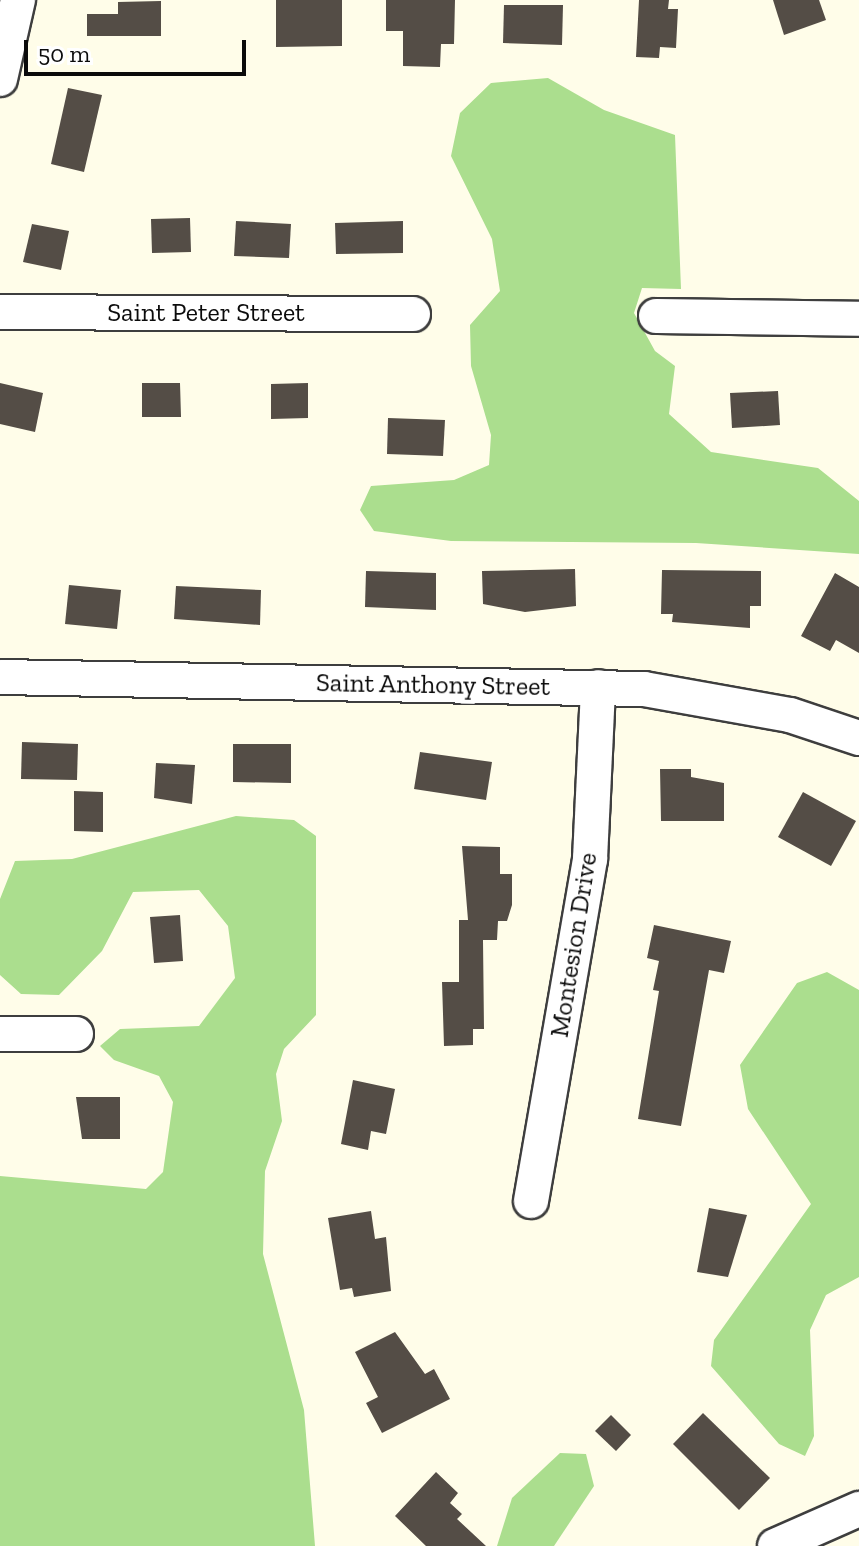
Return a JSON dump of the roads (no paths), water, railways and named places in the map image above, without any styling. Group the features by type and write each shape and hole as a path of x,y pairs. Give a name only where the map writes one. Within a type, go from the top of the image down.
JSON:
{"street":[{"path":"0,79 18,0"},
{"name":"Saint Peter Street","path":"0,312 413,314"},
{"path":"656,316 859,319"},
{"name":"Saint Anthony Street","path":"0,677 598,687 718,698 859,738"},
{"name":"Montesion Drive","path":"531,1201 588,872 598,687"},
{"path":"0,1034 76,1034"},
{"path":"775,1546 859,1509"}]}
